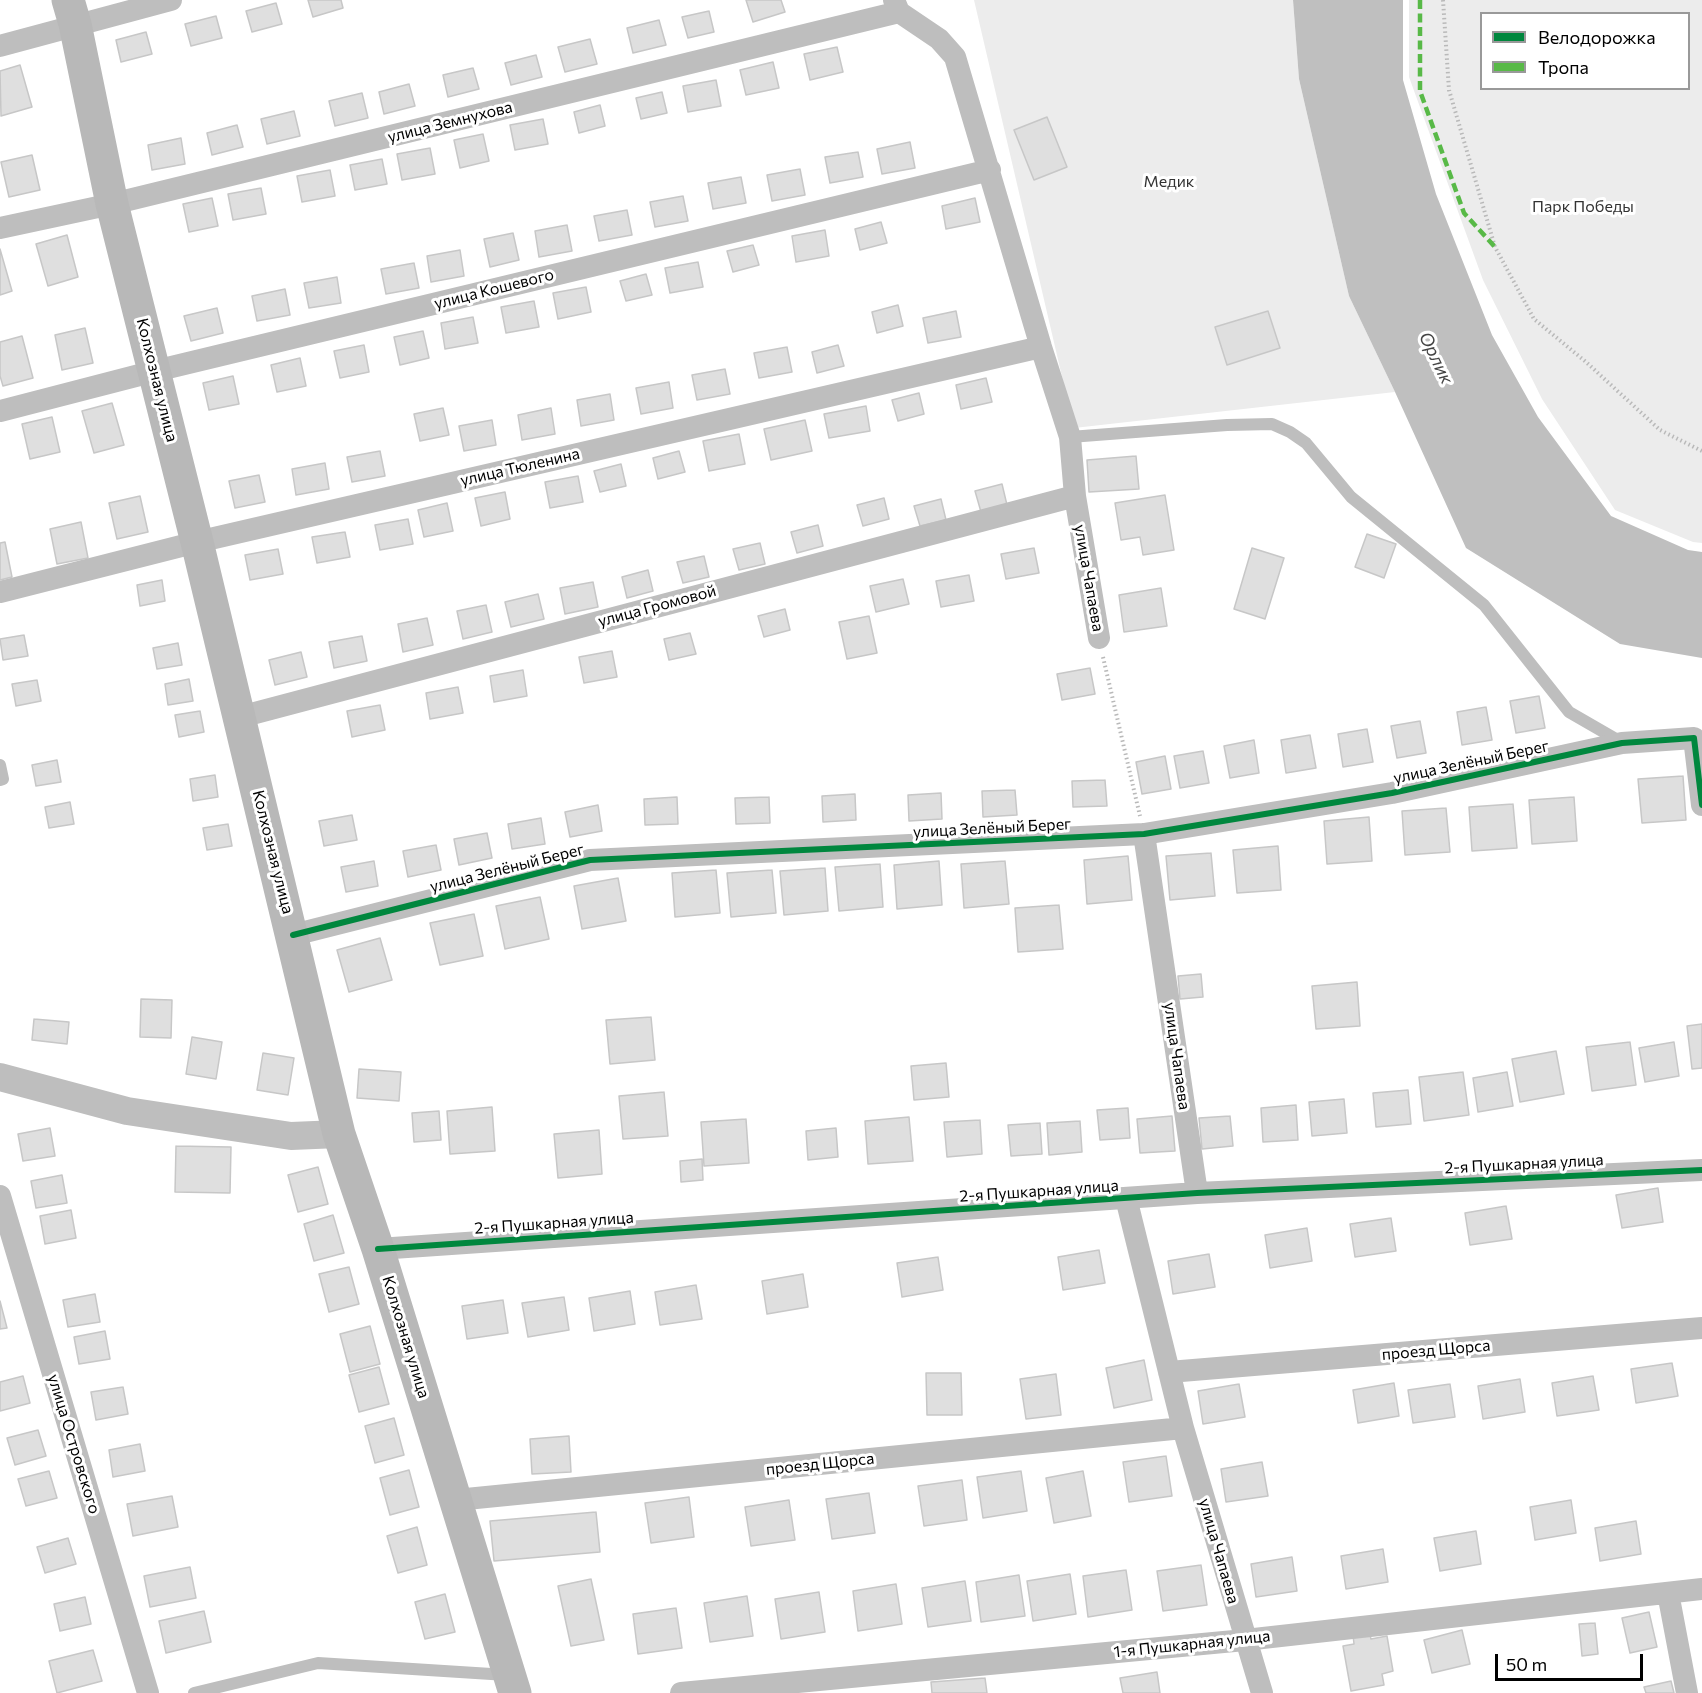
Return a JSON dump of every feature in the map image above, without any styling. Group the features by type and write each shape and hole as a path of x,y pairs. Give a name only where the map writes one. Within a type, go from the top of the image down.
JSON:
{"main road":[{"name":"Колхозная улица","path":"72,12 112,204 240,717 339,1134 378,1249 512,1684"}],"street":[{"path":"0,46 72,12 171,0"},
{"name":"улица Чапаева","path":"896,6 939,39 955,57 1070,437 1075,496 1099,638"},
{"name":"улица Земнухова","path":"0,228 112,204 896,6"},
{"name":"улица Кошевого","path":"0,411 155,371 990,170"},
{"name":"улица Тюленина","path":"0,592 197,542 1041,347"},
{"name":"улица Громовой","path":"240,717 1075,496"},
{"path":"1698,737 1702,805"},
{"name":"улица Зелёный Берег","path":"293,935 590,860 1144,834 1392,793 1622,743 1698,737"},
{"name":"улица Чапаева","path":"1144,834 1197,1192"},
{"path":"0,1077 127,1111 291,1136 339,1134"},
{"name":"2-я Пушкарная улица","path":"378,1249 1197,1192 1702,1170"},
{"name":"улица Островского","path":"0,1196 148,1693"},
{"name":"улица Чапаева","path":"1126,1198 1183,1428 1262,1693"},
{"name":"проезд Щорса","path":"1169,1372 1702,1328"},
{"name":"проезд Щорса","path":"456,1500 1183,1428"},
{"name":"1-я Пушкарная улица","path":"681,1693 1245,1640 1702,1589"},
{"path":"1668,1593 1687,1693"}],"lane":[{"path":"1070,437 1227,425 1272,424 1290,432 1306,443 1351,497 1484,605 1569,712 1622,743"},
{"path":"0,765 3,779 0,780"},
{"path":"194,1693 318,1663 512,1684"}],"path":[{"path":"1443,0 1449,90 1495,247 1534,319 1586,362 1660,430 1702,451"}],"green space":[{"name":"Медик","path":"974,0 1293,0 1299,79 1349,296 1395,392 1074,428"},
{"name":"Парк Победы","path":"1409,0 1702,0 1702,543 1693,542 1615,510 1542,399 1483,280 1409,77"}],"water":[{"name":"Орлик","path":"1293,0 1403,0 1403,80 1436,194 1492,335 1538,417 1611,516 1688,550 1702,552 1702,658 1620,644 1466,548 1349,296 1299,79"}],"building":[{"path":"308,0 341,0 343,8 313,17"},
{"path":"746,0 781,0 785,12 753,22"},
{"path":"276,3 282,24 252,32 246,11"},
{"path":"709,11 714,32 688,38 682,17"},
{"path":"216,16 222,38 191,46 185,24"},
{"path":"659,20 666,45 633,53 627,28"},
{"path":"146,32 152,54 121,62 116,40"},
{"path":"590,39 597,64 565,72 558,47"},
{"path":"837,47 843,72 810,80 804,54"},
{"path":"536,55 542,77 511,85 505,63"},
{"path":"773,62 779,88 746,95 740,70"},
{"path":"20,65 32,107 1,116 0,71"},
{"path":"473,68 479,89 448,97 443,75"},
{"path":"716,80 721,106 688,112 683,86"},
{"path":"409,84 415,106 384,114 379,92"},
{"path":"662,92 667,113 641,119 636,98"},
{"path":"362,93 368,118 335,126 329,101"},
{"path":"600,105 605,126 579,133 574,112"},
{"path":"294,111 300,136 267,144 261,119"},
{"path":"1047,117 1067,167 1034,180 1014,130"},
{"path":"543,119 548,144 515,150 510,125"},
{"path":"237,125 243,147 212,155 207,133"},
{"path":"483,134 489,161 460,168 454,140"},
{"path":"181,138 185,164 152,170 148,145"},
{"path":"910,142 915,168 882,174 877,149"},
{"path":"430,148 435,174 402,180 397,154"},
{"path":"858,152 863,177 830,183 825,157"},
{"path":"32,155 40,190 9,197 1,162"},
{"path":"382,159 387,184 355,190 350,165"},
{"path":"800,169 805,195 772,201 767,175"},
{"path":"330,170 335,196 302,202 297,176"},
{"path":"741,177 746,203 713,209 708,183"},
{"path":"261,188 266,214 233,220 228,194"},
{"path":"683,196 688,221 655,227 650,202"},
{"path":"212,198 218,226 189,232 183,204"},
{"path":"975,198 980,222 946,229 942,206"},
{"path":"627,210 632,235 599,241 594,216"},
{"path":"881,222 887,243 860,250 855,229"},
{"path":"567,225 572,251 539,257 535,231"},
{"path":"825,230 829,256 796,262 792,236"},
{"path":"513,233 519,260 490,267 484,239"},
{"path":"67,235 78,277 48,286 36,244"},
{"path":"753,245 759,265 733,272 727,251"},
{"path":"0,249 12,291 0,295"},
{"path":"460,250 464,276 431,282 427,256"},
{"path":"698,262 703,287 670,293 665,268"},
{"path":"414,263 419,288 386,294 381,269"},
{"path":"646,274 652,295 626,301 620,281"},
{"path":"337,277 341,303 309,308 304,283"},
{"path":"586,287 591,312 558,319 553,293"},
{"path":"285,289 290,315 257,321 252,296"},
{"path":"534,301 539,327 506,333 501,307"},
{"path":"898,305 903,326 877,333 872,312"},
{"path":"217,308 223,333 191,341 184,316"},
{"path":"956,311 961,337 928,343 923,318"},
{"path":"1268,311 1280,348 1227,365 1215,327"},
{"path":"473,317 478,343 445,349 441,323"},
{"path":"85,328 93,363 62,370 55,335"},
{"path":"423,331 429,358 400,365 394,337"},
{"path":"22,336 33,378 3,386 0,376 0,342"},
{"path":"364,345 369,372 340,378 334,351"},
{"path":"838,345 844,366 817,373 812,352"},
{"path":"787,347 792,372 759,378 754,353"},
{"path":"300,358 306,386 277,392 271,365"},
{"path":"725,369 730,394 697,400 692,375"},
{"path":"233,376 239,404 209,410 203,383"},
{"path":"986,378 992,402 961,409 956,385"},
{"path":"669,382 673,408 641,414 636,388"},
{"path":"919,393 924,414 898,421 892,400"},
{"path":"610,394 614,420 581,426 577,400"},
{"path":"112,403 124,445 94,453 82,411"},
{"path":"866,406 870,431 829,438 824,414"},
{"path":"443,408 449,435 420,441 414,414"},
{"path":"551,408 555,434 522,440 518,415"},
{"path":"52,417 60,452 30,459 22,424"},
{"path":"492,420 496,445 464,451 459,426"},
{"path":"805,420 812,451 771,460 764,429"},
{"path":"739,434 745,464 709,471 703,441"},
{"path":"380,451 385,476 352,482 347,457"},
{"path":"679,451 685,472 658,479 653,458"},
{"path":"1136,456 1139,489 1089,492 1087,460"},
{"path":"325,463 329,489 296,495 292,469"},
{"path":"621,464 626,486 600,492 594,471"},
{"path":"259,475 265,502 235,508 229,481"},
{"path":"578,476 583,502 550,508 545,482"},
{"path":"1002,484 1007,505 981,512 975,491"},
{"path":"505,492 510,519 481,526 475,498"},
{"path":"1165,495 1174,550 1143,555 1140,537 1121,540 1115,503"},
{"path":"140,496 148,532 117,539 109,503"},
{"path":"884,498 889,519 863,526 857,505"},
{"path":"941,499 946,520 920,526 914,506"},
{"path":"447,503 453,531 424,537 418,510"},
{"path":"408,519 413,544 380,550 375,525"},
{"path":"81,522 88,558 57,564 50,529"},
{"path":"818,525 823,546 797,553 791,532"},
{"path":"345,532 350,557 317,563 312,537"},
{"path":"1367,534 1396,544 1384,578 1355,567"},
{"path":"5,542 12,577 0,580 0,543"},
{"path":"760,543 765,564 739,570 733,549"},
{"path":"1034,548 1039,573 1006,579 1001,554"},
{"path":"1252,548 1284,558 1265,619 1234,609"},
{"path":"278,549 283,574 250,580 245,555"},
{"path":"704,556 709,577 683,583 677,562"},
{"path":"648,570 653,591 627,598 622,577"},
{"path":"969,575 974,601 941,607 936,581"},
{"path":"903,579 909,604 876,612 870,586"},
{"path":"162,580 165,601 140,606 137,585"},
{"path":"593,582 598,607 565,614 560,588"},
{"path":"1161,588 1167,626 1124,632 1119,595"},
{"path":"538,594 544,619 511,627 505,602"},
{"path":"486,605 492,632 463,639 457,611"},
{"path":"785,609 790,630 764,637 758,616"},
{"path":"869,616 877,653 847,659 839,622"},
{"path":"427,618 433,645 403,652 398,624"},
{"path":"690,633 696,654 669,660 664,639"},
{"path":"24,635 28,656 3,660 0,639"},
{"path":"362,636 367,661 334,668 329,642"},
{"path":"178,643 182,665 157,669 153,648"},
{"path":"612,651 617,677 584,683 579,657"},
{"path":"301,652 307,677 275,685 269,660"},
{"path":"1090,668 1095,694 1062,700 1057,674"},
{"path":"523,670 527,696 494,702 490,676"},
{"path":"189,679 193,701 168,705 165,684"},
{"path":"37,680 41,701 16,706 12,684"},
{"path":"458,687 463,713 430,719 426,693"},
{"path":"1539,696 1545,728 1516,733 1510,701"},
{"path":"380,705 385,730 352,737 347,711"},
{"path":"1486,707 1492,740 1462,745 1457,712"},
{"path":"200,711 204,732 179,737 175,715"},
{"path":"1420,721 1426,753 1397,758 1391,726"},
{"path":"1367,729 1373,762 1343,767 1338,734"},
{"path":"1310,735 1316,768 1286,773 1281,740"},
{"path":"1254,740 1259,773 1230,778 1224,746"},
{"path":"1203,751 1209,783 1180,788 1174,756"},
{"path":"1165,756 1171,789 1142,794 1136,762"},
{"path":"57,760 61,782 36,786 32,765"},
{"path":"215,775 218,797 193,801 190,779"},
{"path":"1683,776 1686,820 1642,823 1638,779"},
{"path":"1105,780 1107,806 1073,807 1072,781"},
{"path":"1015,790 1017,815 983,817 982,791"},
{"path":"941,793 942,819 909,821 908,795"},
{"path":"855,794 856,820 823,822 822,796"},
{"path":"677,797 678,824 645,825 644,799"},
{"path":"769,797 770,823 736,824 735,798"},
{"path":"1574,797 1577,841 1532,844 1529,800"},
{"path":"70,802 74,824 49,828 45,807"},
{"path":"1513,804 1517,848 1472,851 1469,807"},
{"path":"598,805 602,831 570,837 565,812"},
{"path":"1446,808 1450,852 1405,855 1402,811"},
{"path":"352,815 357,840 324,846 319,821"},
{"path":"1369,817 1372,861 1327,864 1324,821"},
{"path":"541,818 545,844 512,849 508,824"},
{"path":"228,824 232,846 207,850 203,828"},
{"path":"487,833 492,858 459,865 454,839"},
{"path":"436,845 441,870 408,877 403,851"},
{"path":"1278,846 1281,890 1237,893 1233,850"},
{"path":"1211,853 1215,896 1170,900 1166,856"},
{"path":"1128,856 1132,900 1087,904 1084,860"},
{"path":"374,861 378,886 346,892 341,867"},
{"path":"939,861 942,905 897,909 894,865"},
{"path":"1005,861 1009,904 964,908 961,864"},
{"path":"880,864 883,907 839,911 835,867"},
{"path":"825,868 828,911 784,915 780,871"},
{"path":"716,870 720,913 675,917 672,873"},
{"path":"772,870 776,913 731,917 727,873"},
{"path":"618,878 626,921 582,929 574,886"},
{"path":"540,897 549,939 505,949 496,906"},
{"path":"1059,905 1063,949 1018,952 1015,908"},
{"path":"474,914 483,956 440,965 430,923"},
{"path":"380,938 392,980 349,992 337,950"},
{"path":"1201,974 1203,997 1180,999 1178,976"},
{"path":"1357,982 1360,1026 1316,1029 1312,986"},
{"path":"141,999 172,1000 171,1038 140,1037"},
{"path":"651,1017 655,1060 610,1064 606,1020"},
{"path":"34,1019 69,1022 67,1044 32,1040"},
{"path":"1702,1024 1702,1068 1692,1069 1687,1026"},
{"path":"192,1037 222,1042 216,1079 186,1074"},
{"path":"1630,1042 1636,1085 1592,1091 1586,1047"},
{"path":"1674,1042 1679,1076 1645,1082 1639,1048"},
{"path":"1556,1051 1564,1094 1520,1102 1512,1059"},
{"path":"263,1053 294,1058 288,1095 257,1090"},
{"path":"946,1063 949,1097 914,1100 911,1066"},
{"path":"359,1069 401,1072 399,1101 357,1098"},
{"path":"1463,1072 1469,1115 1424,1121 1419,1077"},
{"path":"1507,1072 1513,1106 1478,1112 1473,1078"},
{"path":"1408,1090 1411,1124 1376,1127 1373,1093"},
{"path":"664,1092 668,1136 623,1139 619,1096"},
{"path":"1344,1099 1347,1133 1312,1136 1309,1102"},
{"path":"1296,1105 1298,1140 1263,1142 1261,1108"},
{"path":"492,1107 495,1151 450,1154 447,1111"},
{"path":"1128,1108 1130,1138 1100,1140 1097,1110"},
{"path":"439,1111 441,1140 414,1142 412,1113"},
{"path":"1172,1116 1175,1151 1140,1153 1137,1119"},
{"path":"1230,1116 1233,1146 1202,1149 1199,1118"},
{"path":"909,1117 913,1161 868,1164 865,1121"},
{"path":"746,1119 749,1163 704,1166 701,1122"},
{"path":"980,1120 982,1154 947,1157 944,1122"},
{"path":"1080,1121 1082,1152 1049,1155 1047,1123"},
{"path":"1040,1123 1042,1154 1011,1156 1008,1125"},
{"path":"50,1128 55,1156 23,1161 18,1134"},
{"path":"836,1128 838,1157 808,1160 806,1131"},
{"path":"599,1130 602,1174 558,1178 554,1134"},
{"path":"176,1146 231,1147 230,1193 175,1192"},
{"path":"702,1159 703,1180 681,1182 680,1161"},
{"path":"318,1167 328,1204 298,1212 288,1175"},
{"path":"62,1175 67,1203 36,1208 31,1181"},
{"path":"1658,1188 1663,1222 1622,1228 1616,1195"},
{"path":"1506,1206 1512,1239 1470,1245 1465,1213"},
{"path":"71,1210 76,1238 45,1244 40,1216"},
{"path":"333,1215 344,1253 314,1261 304,1224"},
{"path":"1391,1218 1396,1251 1355,1257 1350,1224"},
{"path":"1307,1228 1312,1261 1270,1268 1265,1235"},
{"path":"1099,1250 1105,1283 1063,1290 1058,1257"},
{"path":"1209,1254 1215,1287 1173,1294 1168,1261"},
{"path":"938,1257 943,1290 902,1297 897,1263"},
{"path":"349,1267 359,1304 329,1312 319,1274"},
{"path":"803,1274 808,1307 767,1314 762,1281"},
{"path":"696,1285 702,1319 660,1325 655,1292"},
{"path":"630,1291 635,1324 594,1331 589,1298"},
{"path":"95,1294 100,1322 68,1327 63,1300"},
{"path":"564,1297 569,1330 528,1337 522,1303"},
{"path":"503,1300 508,1333 467,1339 462,1306"},
{"path":"0,1301 7,1328 0,1329"},
{"path":"370,1326 380,1364 350,1372 340,1334"},
{"path":"105,1331 110,1359 79,1364 74,1337"},
{"path":"1144,1360 1152,1400 1114,1408 1106,1368"},
{"path":"1672,1363 1678,1396 1636,1403 1631,1369"},
{"path":"379,1367 389,1404 359,1412 349,1375"},
{"path":"926,1373 961,1373 962,1415 927,1415"},
{"path":"1056,1374 1061,1415 1026,1419 1020,1379"},
{"path":"23,1376 30,1403 0,1411 0,1382"},
{"path":"1593,1376 1599,1410 1557,1416 1552,1383"},
{"path":"1520,1379 1525,1412 1483,1419 1478,1386"},
{"path":"1394,1383 1399,1416 1358,1423 1353,1390"},
{"path":"1239,1384 1245,1417 1203,1424 1198,1391"},
{"path":"1450,1384 1455,1417 1413,1423 1408,1390"},
{"path":"123,1387 128,1414 96,1420 91,1392"},
{"path":"394,1418 404,1455 375,1463 365,1426"},
{"path":"38,1430 46,1456 15,1465 7,1438"},
{"path":"569,1436 571,1472 532,1474 530,1439"},
{"path":"140,1444 145,1471 113,1477 109,1450"},
{"path":"1166,1456 1172,1496 1129,1502 1123,1462"},
{"path":"1262,1462 1268,1496 1226,1502 1221,1469"},
{"path":"409,1470 419,1507 390,1515 380,1478"},
{"path":"49,1471 57,1498 26,1506 18,1479"},
{"path":"1021,1471 1027,1511 983,1518 977,1477"},
{"path":"1083,1471 1091,1516 1054,1523 1046,1478"},
{"path":"962,1480 967,1520 924,1526 918,1486"},
{"path":"869,1493 875,1533 832,1539 826,1499"},
{"path":"172,1496 178,1527 133,1536 127,1504"},
{"path":"689,1497 694,1537 651,1543 645,1503"},
{"path":"789,1500 795,1540 751,1546 745,1507"},
{"path":"1571,1500 1576,1533 1535,1540 1530,1507"},
{"path":"596,1512 600,1552 494,1561 490,1521"},
{"path":"1636,1521 1641,1554 1600,1561 1595,1528"},
{"path":"417,1527 427,1565 398,1573 387,1536"},
{"path":"1476,1531 1481,1564 1440,1571 1434,1538"},
{"path":"68,1538 76,1564 45,1573 37,1547"},
{"path":"1383,1549 1388,1582 1346,1589 1341,1556"},
{"path":"1292,1557 1297,1591 1256,1597 1251,1564"},
{"path":"1201,1565 1207,1605 1163,1611 1157,1571"},
{"path":"190,1567 196,1598 150,1607 144,1576"},
{"path":"1126,1570 1132,1610 1088,1617 1083,1576"},
{"path":"1070,1574 1076,1614 1033,1621 1027,1581"},
{"path":"1019,1575 1025,1616 981,1622 976,1582"},
{"path":"591,1579 604,1640 571,1646 558,1586"},
{"path":"965,1581 971,1621 928,1627 922,1588"},
{"path":"896,1584 902,1624 858,1631 853,1591"},
{"path":"819,1592 825,1632 781,1639 775,1599"},
{"path":"445,1594 455,1632 425,1639 415,1602"},
{"path":"747,1596 753,1636 710,1642 704,1603"},
{"path":"85,1597 91,1624 60,1631 54,1604"},
{"path":"676,1608 682,1648 638,1654 633,1614"},
{"path":"204,1611 211,1642 166,1653 159,1621"},
{"path":"1649,1612 1657,1647 1630,1653 1622,1618"},
{"path":"1595,1623 1598,1654 1582,1656 1579,1624"},
{"path":"1462,1630 1470,1664 1432,1673 1424,1640"},
{"path":"1369,1632 1371,1639 1387,1636 1393,1671 1382,1674 1384,1685 1351,1691 1343,1646 1354,1644 1353,1635"},
{"path":"93,1650 102,1681 57,1693 49,1661"},
{"path":"1157,1672 1160,1693 1123,1693 1120,1678"},
{"path":"985,1678 987,1693 932,1693 931,1682"},
{"path":"1671,1681 1674,1693 1646,1693 1644,1687"}],"marked path":[{"path":"1420,0 1420,91 1464,213 1495,247"}],"cycle path":[{"path":"293,935 590,860 1144,834 1392,793 1622,743 1694,738 1702,805"},
{"path":"378,1249 1197,1193 1702,1170"}]}
